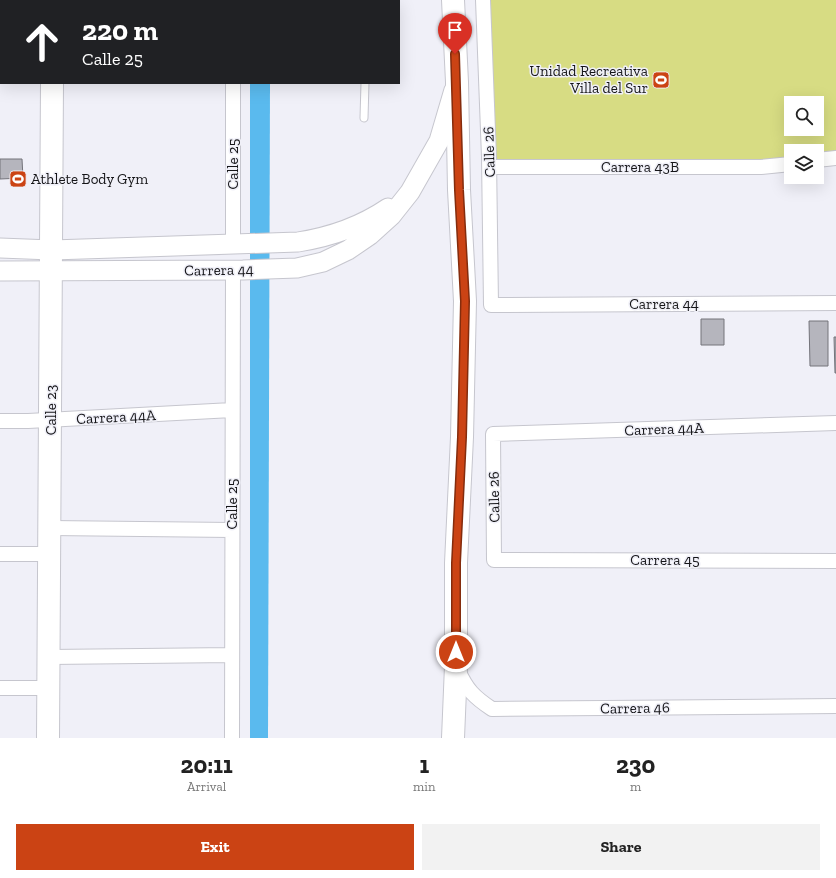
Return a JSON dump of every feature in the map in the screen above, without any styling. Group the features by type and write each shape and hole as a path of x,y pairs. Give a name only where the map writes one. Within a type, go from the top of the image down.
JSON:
{"main road":[{"path":"452,0 457,82"},
{"name":"Carrera 44","path":"0,271 52,272 238,270 297,268 323,262 348,250 391,216 410,192 439,141 457,82"},
{"name":"Calle 26","path":"453,738 456,666 456,563 462,437 465,301 459,190 457,82"},
{"name":"Calle 23","path":"48,738 52,84"},
{"name":"Carrera 44","path":"0,248 52,250 298,242 327,237 355,227 384,210 410,192"}],"street":[{"name":"Calle 26","path":"483,0 490,167 491,305"},
{"name":"Calle 25","path":"233,84 238,245"},
{"path":"824,159 836,158"},
{"name":"Carrera 43B","path":"490,167 761,167 784,165"},
{"name":"Calle 25","path":"232,738 232,410 238,270"},
{"name":"Carrera 44","path":"491,305 836,304"},
{"name":"Carrera 44A","path":"0,421 51,420 232,410"},
{"name":"Carrera 44A","path":"493,434 836,424"},
{"name":"Calle 26","path":"493,434 494,560"},
{"path":"50,528 232,530"},
{"path":"0,554 49,554"},
{"name":"Carrera 45","path":"494,560 836,561"},
{"path":"49,657 232,655"},
{"name":"Carrera 46","path":"456,666 464,685 474,697 492,709 836,706"},
{"path":"0,688 48,688"}],"lane":[{"path":"364,118 365,84"}],"green space":[{"name":"Unidad Recreativa Villa del Sur","path":"483,0 836,0 836,158 824,159 824,144 784,144 784,164 490,167"}],"water":[{"path":"250,84 270,84 268,738 250,738"}],"building":[{"path":"0,159 22,159 23,178 0,179"},
{"path":"701,319 724,319 724,345 701,345"},
{"path":"809,321 828,321 828,366 810,366"},
{"path":"834,337 836,337 836,373 835,373"}],"place":[{"name":"Unidad Recreativa Villa del Sur","path":"661,80"},
{"name":"Athlete Body Gym","path":"18,179"}],"route":[{"path":"455,54 459,190 465,301 462,437 456,563 456,652"}]}
